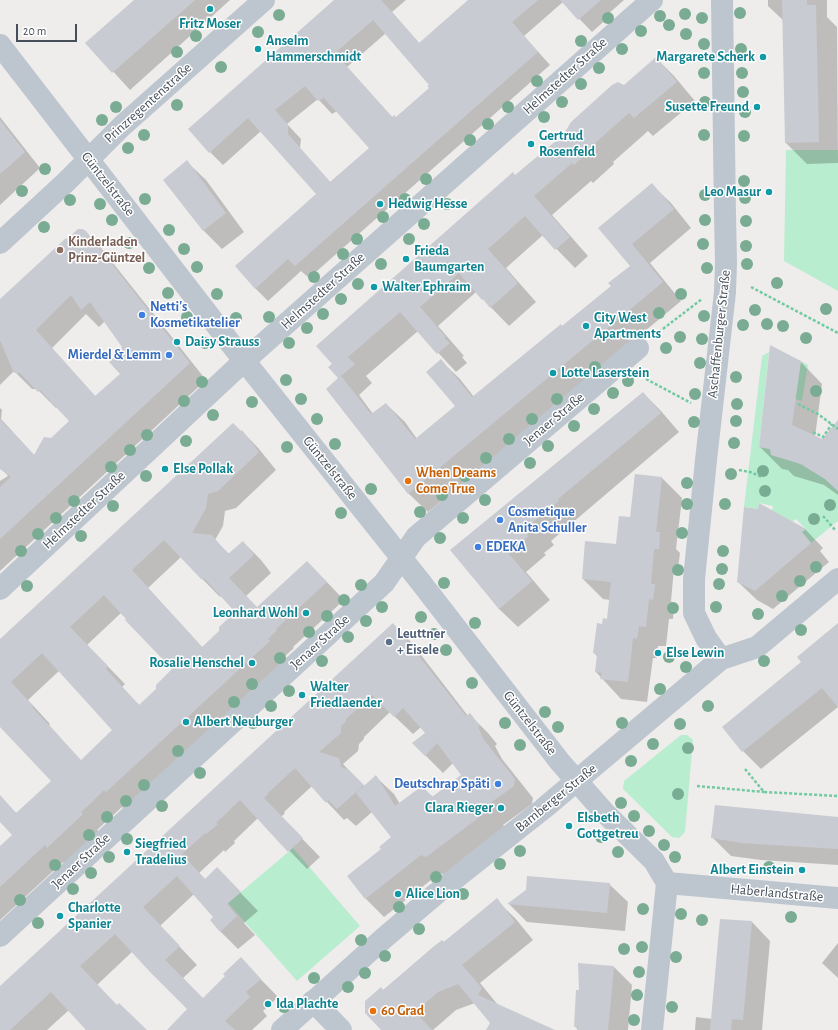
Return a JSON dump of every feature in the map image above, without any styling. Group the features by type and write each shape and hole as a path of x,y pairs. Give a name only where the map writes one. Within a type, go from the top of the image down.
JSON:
{"street":[{"name":"Prinzregentenstraße","path":"0,243 66,182 122,126 264,0"},
{"name":"Helmstedter Straße","path":"0,589 244,361 652,0"},
{"name":"Aschaffenburger Straße","path":"721,659 706,638 694,613 694,579 725,292 726,263 724,214 722,0"},
{"name":"Güntzelstraße","path":"0,45 244,361 401,557 576,782 654,861 668,883"},
{"name":"Jenaer Straße","path":"0,936 384,583 416,537 638,348"},
{"name":"Bamberger Straße","path":"282,1030 437,893 576,782 721,659 756,647 838,579"},
{"name":"Haberlandstraße","path":"668,883 838,898"},
{"path":"652,1030 668,883"},
{"path":"313,1001 341,1030"}],"path":[{"path":"751,287 838,333"},
{"path":"638,348 702,299"},
{"path":"646,379 691,403"},
{"path":"798,404 818,414 838,429"},
{"path":"813,432 823,438 832,424"},
{"path":"739,470 750,472 762,477"},
{"path":"823,516 836,531"},
{"path":"745,769 764,792"},
{"path":"697,786 764,792 838,796"}],"green space":[{"path":"786,150 838,150 838,291 784,261"},
{"path":"769,352 759,447 770,449 804,466 824,478 837,490 838,489 838,521 811,543 802,532 805,528 796,519 792,522 772,511 773,506 759,503 758,509 744,507 762,356"},
{"path":"801,361 808,365 802,401 795,399"},
{"path":"681,735 687,735 693,740 685,832 679,838 672,837 623,789 624,781"},
{"path":"293,848 360,926 297,981 228,903"}],"building":[{"path":"134,0 195,0 112,73 85,43"},
{"path":"334,0 381,0 419,43 468,0 538,0 512,22 538,52 295,266 288,259 255,289 235,266 316,194 248,118 209,153 188,129","holes":["373,20 429,85 427,86 429,88 396,117 394,115 392,117 335,53","305,86 318,101 324,98 369,148 330,182 288,134 288,125 275,110"]},
{"path":"560,0 601,0 578,20"},
{"path":"782,0 807,0 807,5 816,5 819,142 785,143"},
{"path":"656,57 677,82 634,118 629,113 595,143 596,145 574,165 572,163 534,196 570,237 555,250 525,216 488,249 518,283 490,308 459,273 420,307 446,337 444,338 450,343 437,354 400,312 348,357 355,364 341,376 371,414 386,403 415,439 455,406 426,372 441,359 472,397 561,324 562,326 611,286 608,283 630,266 598,228 652,183 674,209 632,244 663,282 408,494 326,389 338,378 328,367 332,364 316,346 513,172 515,175 557,140 559,142 571,122 612,85 618,82 624,85"},
{"path":"0,120 25,152 0,174"},
{"path":"187,160 226,213 203,231 163,180"},
{"path":"78,229 86,231 190,363 0,539 0,487 11,477 0,469 0,419 34,455 44,437 51,438 69,421 40,390 38,392 20,373 14,373 0,340 0,299 66,238 67,239","holes":["71,295 81,310 90,302 122,347 115,353 117,355 109,362 120,374 95,396 36,330"]},
{"path":"770,345 801,361 792,425 822,439 838,420 838,491 825,479 804,465 771,455 770,449 759,447"},
{"path":"643,392 661,413 558,499 559,501 533,522 536,526 527,534 529,536 508,553 532,581 499,609 450,550"},
{"path":"233,423 241,431 242,430 259,452 218,491 208,494 206,508 192,533 212,535 228,554 243,541 254,555 229,578 257,607 307,561 327,582 276,629 277,630 268,639 270,641 106,792 104,790 81,812 83,814 47,848 45,845 0,887 0,846 12,835 0,822 0,795 16,813 51,781 0,727 0,639","holes":["164,540 202,580 204,578 235,612 219,627 219,631 202,647 132,570","104,595 126,619 125,620 172,669 156,685 156,689 139,705 106,669 108,666 70,627","42,653 112,730 81,760 11,682"]},
{"path":"635,474 662,477 656,532 660,532 659,549 654,549 651,584 655,584 653,600 649,599 646,627 639,626 637,639 633,638 628,682 600,679 602,673 595,672 597,654 593,653 597,623 602,624 603,618 607,619 611,582 582,579 585,541 616,544 619,516 630,517"},
{"path":"759,503 806,529 802,532 811,543 755,591 737,582 744,507 758,509"},
{"path":"393,623 466,716 470,713 480,726 478,727 484,740 515,779 514,786 486,806 489,810 426,857 421,855 365,899 347,876 381,849 379,847 391,837 356,793 376,775 395,806 422,786 432,797 461,775 437,743 425,756 412,743 425,733 403,708 394,717 372,695 346,719 341,726 341,733 319,752 339,758 341,767 349,770 364,785 337,809 328,800 326,803 295,768 264,798 303,838 288,852 240,800 216,823 218,824 206,834 205,833 182,854 205,879 217,867 241,892 227,904 237,916 220,932 210,920 213,917 177,876 143,907 180,946 165,960 203,998 225,976 223,974 241,957 261,979 246,992 250,997 225,1021 235,1030 167,1030 187,1009 115,934 80,966 117,1005 119,1003 147,1030 86,1030 51,992 10,1030 0,1030 0,986"},
{"path":"838,623 838,707 822,688 742,752 722,727 801,662 797,657"},
{"path":"715,805 838,817 838,849 742,843 711,838"},
{"path":"527,876 610,883 607,913 507,904 526,890"},
{"path":"497,898 515,922 462,965 482,988 478,995 555,1030 486,1030 490,1023 458,984 438,992 415,1012 432,1030 381,1030 365,1013 365,1001 381,987 383,990 433,947 442,940 444,942"},
{"path":"720,919 752,921 743,1020 732,1019 731,1030 710,1030"},
{"path":"578,963 614,966 608,1030 577,1030 578,1027 574,1027 576,990 579,990"}],"place":[{"name":"Fritz Moser","path":"210,9"},
{"name":"Anselm Hammerschmidt","path":"258,49"},
{"name":"Margarete Scherk","path":"763,57"},
{"name":"Susette Freund","path":"757,107"},
{"name":"Gertrud Rosenfeld","path":"531,144"},
{"name":"Leo Masur","path":"769,192"},
{"name":"Hedwig Hesse","path":"380,204"},
{"name":"Kinderladen Prinz-Güntzel","path":"60,250"},
{"name":"Frieda Baumgarten","path":"406,259"},
{"name":"Walter Ephraim","path":"374,287"},
{"name":"Netti's Kosmetikatelier","path":"142,315"},
{"name":"City West Apartments","path":"586,326"},
{"name":"Daisy Strauss","path":"177,342"},
{"name":"Mierdel & Lemm","path":"169,355"},
{"name":"Lotte Laserstein","path":"553,373"},
{"name":"Else Pollak","path":"165,469"},
{"name":"When Dreams Come True","path":"408,481"},
{"name":"Cosmetique Anita Schuller","path":"500,520"},
{"name":"EDEKA","path":"478,547"},
{"name":"Leonhard Wohl","path":"306,613"},
{"name":"Leuttner + Eisele","path":"389,642"},
{"name":"Else Lewin","path":"658,653"},
{"name":"Rosalie Henschel","path":"252,663"},
{"name":"Walter Friedlaender","path":"302,695"},
{"name":"Albert Neuburger","path":"186,722"},
{"name":"Deutschrap Späti","path":"498,784"},
{"name":"Clara Rieger","path":"501,808"},
{"name":"Elsbeth Gottgetreu","path":"569,826"},
{"name":"Siegfried Tradelius","path":"127,852"},
{"name":"Albert Einstein","path":"802,870"},
{"name":"Alice Lion","path":"398,894"},
{"name":"Charlotte Spanier","path":"60,916"},
{"name":"Ida Plachte","path":"268,1004"},
{"name":"60 Grad","path":"373,1011"}]}
